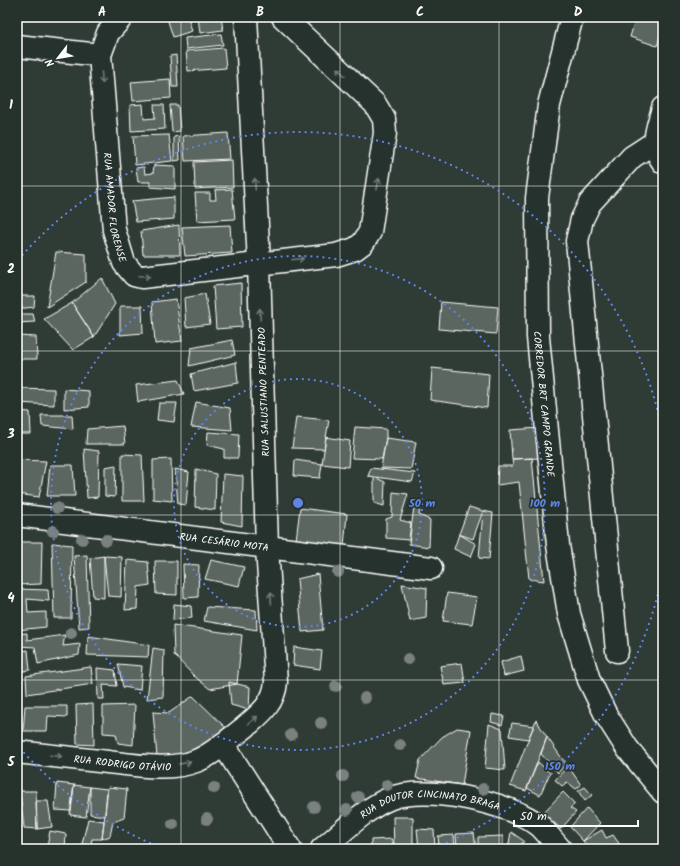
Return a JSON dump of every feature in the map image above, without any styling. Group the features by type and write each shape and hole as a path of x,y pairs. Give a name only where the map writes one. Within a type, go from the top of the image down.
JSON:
{"street":[{"name":"RUA AMADOR FLORENSE","path":"122,17 108,33 100,55 114,230 119,250 128,269 134,275 142,277 336,255 355,249 363,243 370,232 381,167 385,133 384,119 375,104 283,17"},
{"name":"RUA SALUSTIANO PENTEADO","path":"223,744 260,714 272,699 276,682 267,548 259,263 246,17"},
{"name":"CORREDOR BRT CAMPO GRANDE","path":"572,17 548,105 537,198 538,337 558,545 569,614 589,680 606,716 627,748 663,792"},
{"path":"17,46 100,55"},
{"path":"617,651 577,241 582,219 590,203 632,157 659,152 663,108"},
{"name":"RUA CESÁRIO MOTA","path":"17,515 431,568"},
{"path":"223,744 290,849"},
{"name":"RUA RODRIGO OTÁVIO","path":"17,752 138,765 168,766 196,761 223,744"},
{"name":"RUA DOUTOR CINCINATO BRAGA","path":"322,849 380,803 406,795 431,794 470,799 516,813 540,827 560,849"}],"building":[{"path":"188,17 192,31 173,37 167,18"},
{"path":"198,17 221,17 223,30 200,33"},
{"path":"636,17 663,17 663,26 657,46 630,37"},
{"path":"221,34 223,45 186,49 185,38"},
{"path":"224,48 226,68 188,71 186,51"},
{"path":"176,55 178,87 172,87 170,56"},
{"path":"170,79 171,98 133,101 131,82"},
{"path":"143,104 144,119 155,118 154,105 164,105 165,129 131,131 130,105"},
{"path":"170,105 178,105 180,131 172,132"},
{"path":"228,133 230,159 185,161 183,136"},
{"path":"169,135 172,161 135,165 133,136"},
{"path":"179,136 180,160 174,161 174,137"},
{"path":"232,160 233,187 195,189 194,162"},
{"path":"154,165 175,166 175,189 150,187 150,182 138,182 136,168 144,167 145,174 153,173"},
{"path":"232,189 235,219 197,221 195,193 210,193 210,200 216,200 215,190"},
{"path":"174,197 174,219 136,222 132,201"},
{"path":"179,225 180,255 143,255 141,231"},
{"path":"230,225 232,253 185,256 182,227"},
{"path":"56,252 86,254 86,282 47,307"},
{"path":"102,278 115,304 94,337 72,303"},
{"path":"241,283 242,327 216,329 213,286"},
{"path":"205,294 210,324 186,327 184,298"},
{"path":"17,296 35,296 34,307 17,309"},
{"path":"176,299 182,341 155,344 152,302"},
{"path":"441,302 498,307 496,334 439,329"},
{"path":"72,303 94,337 73,350 44,319"},
{"path":"120,306 142,306 143,333 120,335"},
{"path":"17,314 33,314 35,322 17,323"},
{"path":"17,336 36,337 37,359 17,359"},
{"path":"232,340 235,355 189,366 191,348"},
{"path":"236,362 238,383 194,391 191,374"},
{"path":"432,368 489,374 487,408 430,400"},
{"path":"178,380 184,394 138,402 136,385"},
{"path":"17,388 54,389 54,405 17,403"},
{"path":"64,389 89,391 89,407 64,409"},
{"path":"196,402 230,408 232,430 191,427"},
{"path":"159,403 177,403 174,422 157,420"},
{"path":"17,411 30,412 31,434 17,434"},
{"path":"41,415 72,415 73,429 42,426"},
{"path":"296,417 329,420 324,449 292,448"},
{"path":"123,426 125,444 86,444 87,429"},
{"path":"355,427 386,429 382,459 352,458"},
{"path":"539,428 541,458 512,459 510,430"},
{"path":"208,432 239,434 238,458 224,458 224,449 207,445"},
{"path":"326,437 350,441 348,467 322,464"},
{"path":"386,438 416,442 411,469 381,468"},
{"path":"84,449 99,451 98,497 87,498"},
{"path":"122,454 142,455 144,501 122,501"},
{"path":"532,458 544,581 529,579 519,482 497,485 498,466 513,466 512,459"},
{"path":"171,459 172,501 153,499 153,460"},
{"path":"17,460 46,461 39,497 17,494"},
{"path":"295,460 322,464 320,478 294,476"},
{"path":"50,465 73,465 75,496 47,496"},
{"path":"116,465 115,497 105,496 105,467"},
{"path":"371,468 415,473 412,482 368,476"},
{"path":"175,469 189,472 186,505 178,504"},
{"path":"196,469 216,474 215,510 195,507"},
{"path":"223,474 243,476 242,526 221,522"},
{"path":"374,477 385,482 384,506 374,503"},
{"path":"393,492 408,494 400,520 411,523 409,540 386,538 386,519 392,517"},
{"path":"414,507 420,508 419,515 430,520 429,547 409,544"},
{"path":"469,507 483,511 473,539 459,534"},
{"path":"300,508 347,514 344,546 296,540"},
{"path":"483,511 493,513 489,559 479,558"},
{"path":"459,534 476,544 471,557 454,549"},
{"path":"17,542 42,542 41,584 17,585"},
{"path":"52,543 72,545 71,618 54,618"},
{"path":"87,555 89,627 79,628 74,556"},
{"path":"104,556 122,557 121,597 108,596"},
{"path":"104,556 104,598 93,597 90,558"},
{"path":"127,560 148,562 150,585 138,587 137,609 125,610"},
{"path":"211,560 244,567 239,586 205,579"},
{"path":"155,561 177,561 177,595 156,594"},
{"path":"183,564 199,565 198,597 184,598"},
{"path":"318,574 323,630 302,632 297,579"},
{"path":"402,584 427,588 426,618 410,621"},
{"path":"17,589 48,590 49,601 27,599 28,613 46,612 46,627 17,630"},
{"path":"447,593 477,597 472,624 443,621"},
{"path":"174,604 191,606 192,618 173,620"},
{"path":"207,607 256,610 257,630 204,621"},
{"path":"173,625 242,635 237,684 210,689 194,676 174,655"},
{"path":"27,633 27,640 65,635 63,646 80,644 79,655 38,664 35,647 18,646 17,634"},
{"path":"88,636 149,645 148,657 87,655"},
{"path":"294,647 322,651 320,669 293,665"},
{"path":"153,648 164,650 163,697 147,699"},
{"path":"28,650 30,670 17,672 17,652"},
{"path":"521,656 524,671 504,676 501,662"},
{"path":"462,663 465,683 444,685 440,666"},
{"path":"118,664 142,666 140,690 123,687"},
{"path":"91,667 93,684 27,694 26,676"},
{"path":"97,668 115,670 117,686 103,685 104,699 98,699"},
{"path":"229,682 250,687 249,710 231,705"},
{"path":"193,696 228,730 186,758 157,757 153,712 169,713"},
{"path":"93,704 94,745 77,744 76,705"},
{"path":"135,705 133,745 118,743 116,734 103,733 103,706"},
{"path":"25,706 67,706 67,717 48,716 47,731 23,731"},
{"path":"492,714 504,716 502,725 491,722"},
{"path":"536,720 547,737 526,791 510,786"},
{"path":"512,723 534,726 528,739 509,736"},
{"path":"489,724 502,729 505,770 485,768"},
{"path":"457,728 471,730 462,785 416,778 420,760 442,737"},
{"path":"547,737 566,764 558,773 541,754"},
{"path":"538,762 550,773 540,795 527,788"},
{"path":"568,766 581,785 576,789 567,782 562,786 555,780"},
{"path":"57,783 74,785 71,811 55,810"},
{"path":"74,785 90,787 86,817 70,815"},
{"path":"90,787 107,789 105,816 90,814"},
{"path":"108,787 127,789 124,818 113,822 110,836 102,839"},
{"path":"585,787 592,795 585,801 578,791"},
{"path":"20,791 36,791 37,829 24,828"},
{"path":"563,792 575,804 570,808 576,812 561,829 543,813"},
{"path":"36,801 48,801 52,827 37,829"},
{"path":"587,808 600,823 583,841 570,827"},
{"path":"393,817 413,817 413,846 394,848"},
{"path":"88,819 104,821 102,839 92,839 91,846 82,844"},
{"path":"417,829 434,830 435,849 419,849"},
{"path":"602,830 606,838 613,835 623,849 589,849 583,841"},
{"path":"50,831 66,834 65,849 47,846"},
{"path":"511,832 524,841 518,849 508,849"},
{"path":"474,833 476,849 457,849 456,834"},
{"path":"454,835 455,849 439,849 438,836"},
{"path":"503,836 503,849 478,849 478,837"},
{"path":"392,839 393,849 371,849 371,840"}]}
